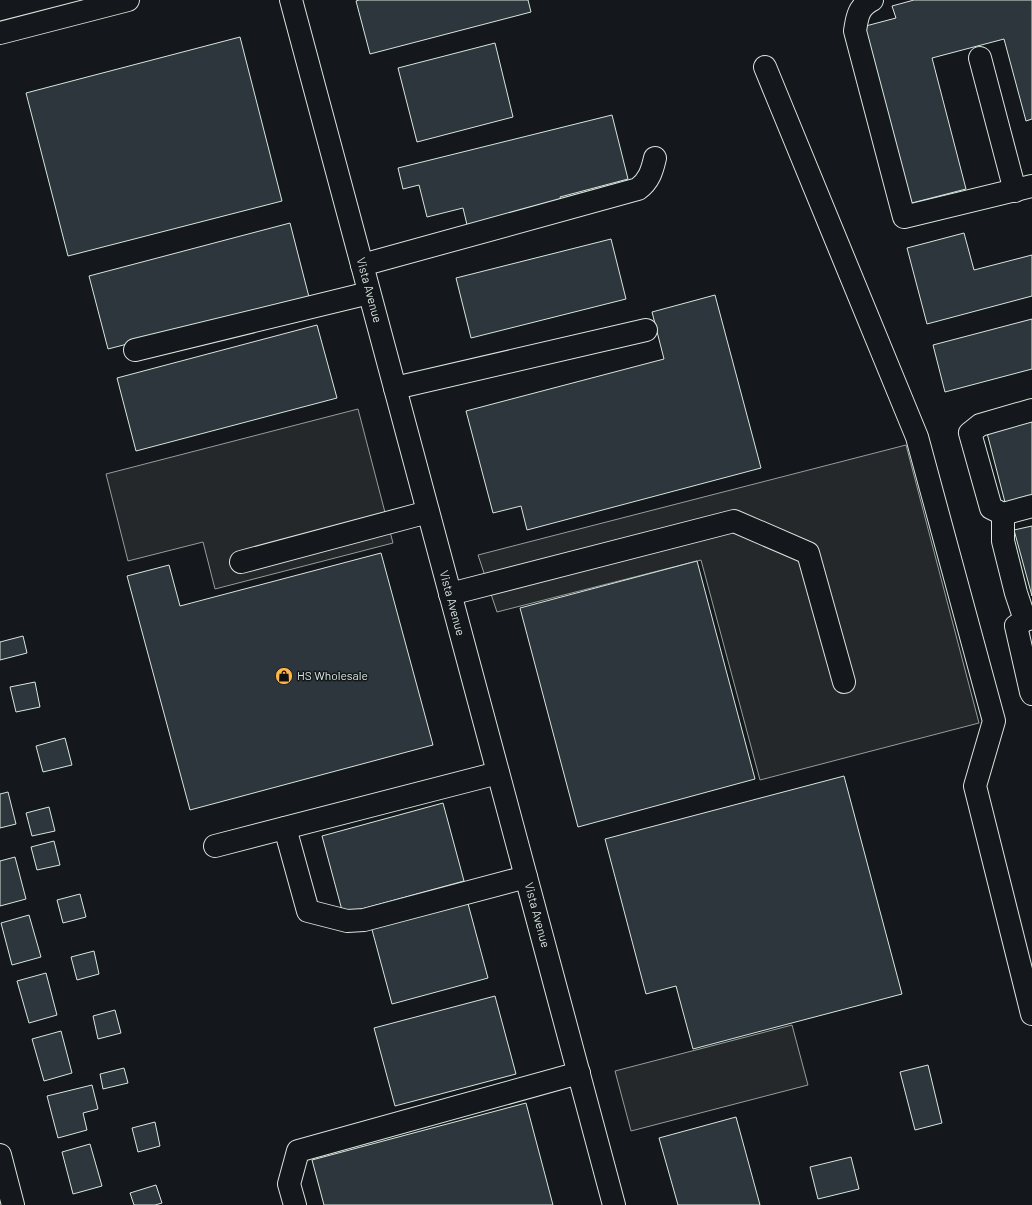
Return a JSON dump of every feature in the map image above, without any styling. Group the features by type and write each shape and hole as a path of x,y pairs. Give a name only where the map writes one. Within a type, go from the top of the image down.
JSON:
{"street":[{"path":"0,33 57,9 128,0"},
{"name":"Vista Avenue","path":"291,0 614,1205"},
{"path":"872,0 869,1 857,15 855,31 904,217 1023,189 980,58"},
{"path":"765,66 917,437 994,721 975,786 1032,1014"},
{"path":"362,265 638,189 644,185 648,179 655,158"},
{"path":"135,350 369,293"},
{"path":"395,388 646,330"},
{"path":"1032,410 980,425 970,433 991,508 1003,514 1032,506"},
{"path":"241,562 428,512"},
{"path":"1003,514 1003,541 1016,593 1029,619 1016,626 1032,694"},
{"path":"450,594 734,521 808,553 844,682"},
{"path":"215,846 498,773"},
{"path":"285,828 308,911 347,921 364,920 526,877"},
{"path":"295,1205 289,1184 298,1151 579,1073"},
{"path":"0,1155 13,1205"}],"shaded area":[{"path":"358,409 393,543 215,589 203,542 128,561 106,474"},
{"path":"906,445 979,723 760,780 701,560 497,612 478,555"},
{"path":"792,1025 808,1085 631,1131 615,1071"}],"building":[{"path":"528,0 531,12 370,54 356,1"},
{"path":"914,0 1032,0 1032,119 1026,121 1004,39 932,58 966,189 908,204 862,27 896,18 892,6"},
{"path":"240,37 282,201 68,256 26,93"},
{"path":"495,43 513,117 417,142 398,68"},
{"path":"612,115 628,179 560,197 562,205 468,229 463,208 427,217 419,185 403,189 398,168"},
{"path":"290,223 309,297 108,349 89,276"},
{"path":"964,233 974,270 1032,255 1032,296 927,324 907,248"},
{"path":"611,239 626,299 471,338 456,278"},
{"path":"715,295 761,468 527,530 521,506 493,513 466,411 664,359 652,312"},
{"path":"1032,319 1032,369 945,392 933,345"},
{"path":"317,325 337,398 136,451 117,378"},
{"path":"1032,421 1032,499 1006,506 987,433"},
{"path":"1032,526 1032,596 1014,530"},
{"name":"HS Wholesale","path":"381,553 433,745 190,810 127,576 169,565 180,606"},
{"path":"697,561 755,779 578,827 520,608"},
{"path":"23,636 27,653 0,660 0,642"},
{"path":"35,682 40,707 16,712 10,687"},
{"path":"65,738 72,765 43,772 36,746"},
{"path":"844,776 902,994 693,1049 676,986 646,994 605,839"},
{"path":"8,792 16,824 0,828 0,794"},
{"path":"443,803 464,881 343,914 322,836"},
{"path":"49,807 55,831 32,836 26,813"},
{"path":"54,841 60,865 37,870 31,847"},
{"path":"15,857 26,899 0,906 0,861"},
{"path":"80,894 86,917 63,923 57,900"},
{"path":"467,900 488,978 392,1004 371,926"},
{"path":"29,915 41,957 12,965 1,923"},
{"path":"94,951 99,974 77,980 71,957"},
{"path":"46,973 57,1015 29,1023 17,981"},
{"path":"495,996 516,1074 395,1106 374,1028"},
{"path":"115,1010 121,1033 98,1039 93,1016"},
{"path":"61,1031 72,1073 44,1081 32,1039"},
{"path":"928,1065 942,1123 915,1130 900,1072"},
{"path":"124,1068 128,1083 103,1089 100,1074"},
{"path":"92,1085 98,1109 83,1113 87,1130 58,1138 47,1096"},
{"path":"526,1103 553,1205 324,1205 312,1160"},
{"path":"736,1117 760,1205 678,1205 659,1138"},
{"path":"155,1122 160,1146 138,1152 132,1128"},
{"path":"90,1144 102,1186 73,1194 62,1152"},
{"path":"851,1157 859,1189 818,1199 810,1167"},
{"path":"156,1185 162,1203 155,1205 134,1205 130,1193"}],"place":[{"name":"HS Wholesale","path":"284,676"}]}
